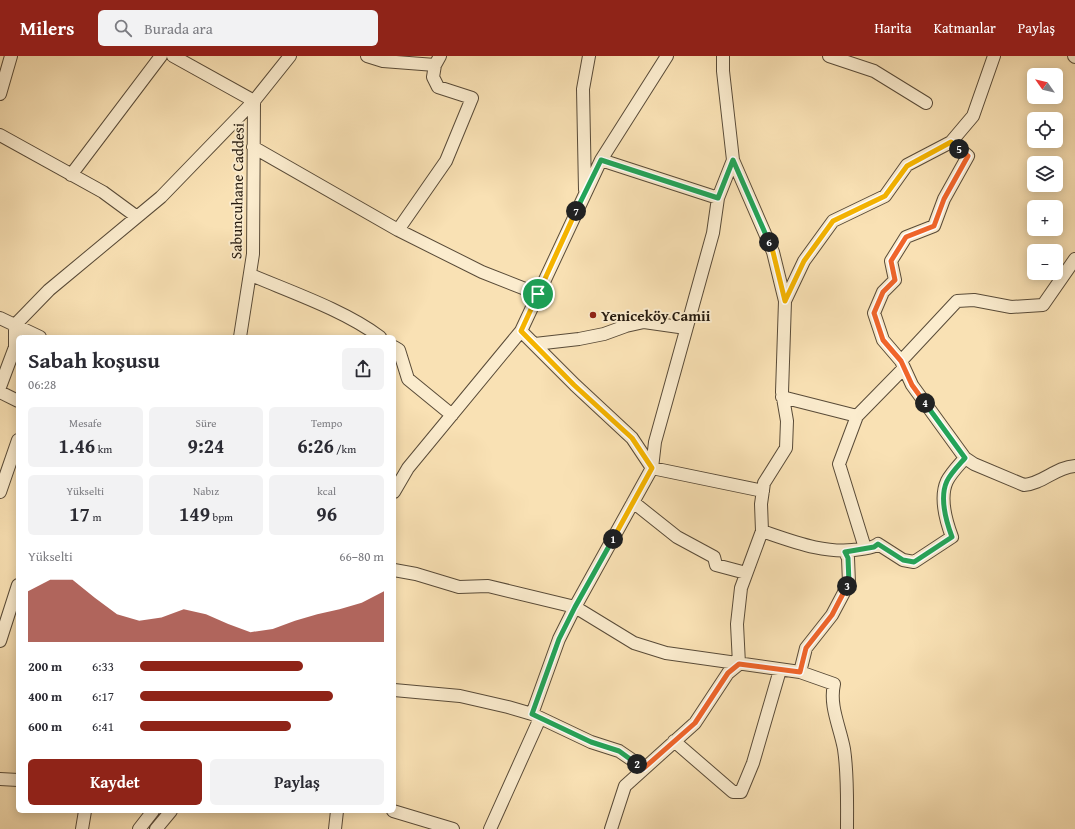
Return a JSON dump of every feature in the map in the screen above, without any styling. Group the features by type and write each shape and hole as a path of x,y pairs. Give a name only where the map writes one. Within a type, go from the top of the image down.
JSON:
{"street":[{"path":"0,94 11,56"},
{"path":"72,175 161,56"},
{"path":"0,387 15,347 15,325 49,290 161,196 254,101 290,56"},
{"path":"367,56 383,61 437,61 432,76 438,87 472,98 446,161 398,230"},
{"path":"585,193 583,89 589,56"},
{"path":"723,56 723,71 733,160 773,252 785,301 782,397 787,421 786,448 764,483 762,531 740,588 737,624 739,664"},
{"path":"830,56 874,71 926,103"},
{"path":"785,301 804,261 833,221 885,196 907,166 951,142 973,116 994,56"},
{"path":"396,489 408,468 521,331 601,160 664,57"},
{"path":"179,58 254,101"},
{"name":"Sabuncuhane Caddesi","path":"240,335 251,275 253,254 254,101"},
{"path":"0,135 103,192 137,217"},
{"path":"951,142 968,156 944,199 934,226 906,237 891,261 895,280 883,292 874,313 883,340 903,365 912,385 965,458 980,467 1024,485 1031,484 1065,467 1075,466"},
{"path":"253,147 398,230 482,272 538,294"},
{"path":"601,160 718,198"},
{"path":"490,829 536,716 559,639 575,607 652,468 655,442 713,233 718,198 733,160"},
{"path":"865,548 839,464 857,416 903,365 957,301 974,300 1011,307 1043,305 1075,259"},
{"path":"251,275 316,303 370,329 378,335"},
{"path":"0,318 36,335"},
{"path":"535,344 579,339 604,334 626,326 644,322 686,328"},
{"path":"521,331 574,385 632,438 652,468 763,491"},
{"path":"396,348 398,350 408,379 452,415"},
{"path":"0,392 16,401"},
{"path":"782,397 857,416"},
{"path":"0,492 16,446"},
{"path":"762,531 810,547 845,552 874,547 878,544 903,560 914,562 952,537 946,520 944,508 947,481 965,458"},
{"path":"634,502 677,537 714,557 716,565 746,573"},
{"path":"800,672 806,648 832,615 849,583 848,558 845,552"},
{"path":"396,570 416,574 458,587 488,586 575,607 634,643 666,653 800,672 834,684 831,696 844,749 847,781 847,829"},
{"path":"0,641 16,590"},
{"path":"611,829 625,786 695,723 728,673 739,664"},
{"path":"674,741 733,792 741,792 753,764 780,670"},
{"path":"396,690 460,696 508,706 536,716 591,742 619,751 644,768"},
{"path":"0,779 16,780"},
{"path":"396,812 454,829"},
{"path":"82,829 86,813"},
{"path":"140,829 152,813"},
{"path":"156,829 169,813"},
{"path":"335,829 337,813"}],"place":[{"name":"Yeniceköy Camii","path":"593,315"}],"route":[{"path":"951,142 968,156 944,199 934,226 906,237 891,261 895,280 883,292 874,313 883,340 901,361 912,385 965,458 947,481 944,508 946,520 952,537 918,561 914,562 903,560 878,544 874,547 845,552 848,558 849,583 832,615 806,648 800,672 739,664 728,673 695,723 644,768 619,751 591,742 532,714 559,639 575,607 652,468 632,438 574,385 521,331 538,294 578,206 601,160 718,198 733,160 773,252 785,301 804,261 833,221 885,196 907,166 951,142"}]}
